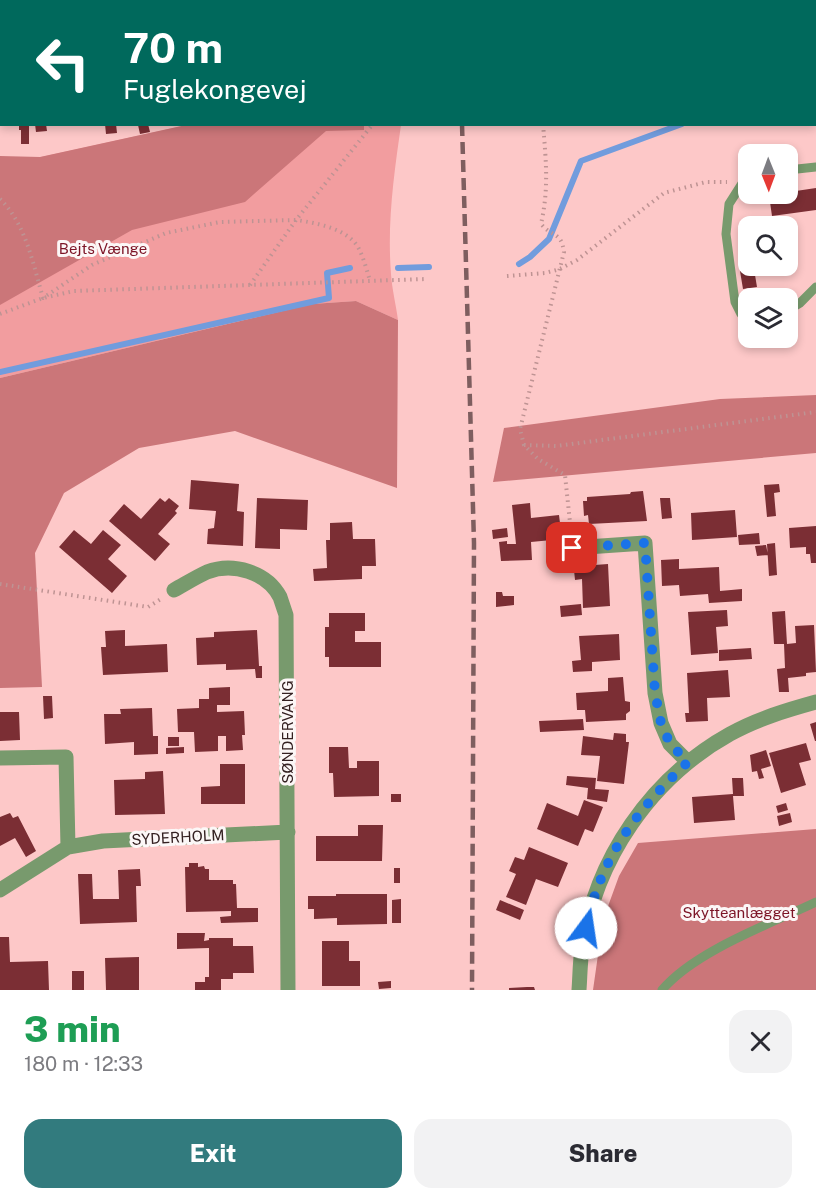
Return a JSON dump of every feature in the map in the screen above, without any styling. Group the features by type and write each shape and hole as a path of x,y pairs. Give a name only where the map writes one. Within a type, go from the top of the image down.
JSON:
{"street":[{"path":"572,548 645,543 655,693 661,723 670,744 688,762"},
{"name":"SØNDERVANG","path":"174,590 208,572 228,568 248,571 266,580 279,596 286,615 288,990"},
{"path":"579,990 582,949 591,906 606,865 635,818 656,792 688,762 730,734 778,713 816,702"},
{"path":"0,758 66,757 68,847"},
{"name":"SYDERHOLM","path":"0,890 68,847 103,841 288,832"}],"lane":[{"path":"798,169 816,167"},
{"path":"738,191 729,204 726,234 735,302 738,308"},
{"path":"798,304 816,287"},
{"path":"662,990 688,967 729,943 816,902"}],"path":[{"path":"250,285 296,220 371,126"},
{"path":"543,126 547,199 541,224 546,230 559,237 564,252 520,429 524,445 538,459 565,475 572,548"},
{"path":"507,276 545,273 560,269 576,260 664,193 706,182 738,180"},
{"path":"0,199 16,219 23,235 43,298"},
{"path":"43,298 92,266 166,233 220,222 296,220 319,224 339,231 358,247 370,281"},
{"path":"0,314 43,298 74,291 426,279"},
{"path":"524,445 556,446 816,412"},
{"path":"0,585 148,607 174,590"}],"green space":[{"path":"181,126 364,126 364,130 326,131 245,202 132,230 0,305 0,156 40,157"},
{"name":"Bejts Vænge","path":"182,126 401,126 390,236 392,280 398,320 356,301 312,304 0,378 0,166"},
{"path":"356,301 398,320 397,488 235,431 139,448 64,493 35,553 42,687 0,688 0,378 312,304"},
{"path":"816,395 816,453 493,482 504,428 720,399"},
{"name":"Skytteanlægget","path":"816,829 816,990 593,990 603,920 619,876 638,843"}],"building":[{"path":"19,126 29,126 29,144 21,144 21,130"},
{"path":"35,126 46,126 47,131 36,132"},
{"path":"105,126 116,126 117,133 106,134"},
{"path":"138,126 148,126 150,132 140,134"},
{"path":"816,188 816,210 772,216 770,204 798,204 798,191"},
{"path":"741,276 755,276 757,287 743,288"},
{"path":"191,480 239,484 237,511 244,512 243,546 207,544 208,529 214,528 216,511 189,509"},
{"path":"779,484 780,492 774,493 776,516 767,517 764,485"},
{"path":"643,491 647,521 589,524 588,515 584,516 583,501 587,501 587,497"},
{"path":"160,498 165,502 169,498 179,506 175,511 177,513 158,534 170,544 155,561 109,521 124,504 141,519"},
{"path":"257,498 308,500 307,530 280,529 280,549 255,548"},
{"path":"660,498 670,498 672,518 662,519"},
{"path":"530,503 531,518 559,515 562,539 531,542 532,560 501,561 499,542 507,541 507,544 516,544 512,505"},
{"path":"735,510 737,537 692,540 691,513"},
{"path":"352,522 353,539 375,539 376,566 362,566 362,579 314,581 313,569 327,568 326,540 330,540 330,523"},
{"path":"816,526 816,563 811,563 810,554 806,554 806,547 790,548 789,528"},
{"path":"507,528 508,537 493,539 492,530"},
{"path":"74,530 91,544 103,530 121,545 108,559 127,576 112,593 59,547"},
{"path":"759,533 760,544 739,545 738,535"},
{"path":"775,543 777,575 769,576 767,544"},
{"path":"766,545 768,555 757,556 755,546"},
{"path":"567,547 568,558 547,560 546,549"},
{"path":"679,559 679,569 719,567 720,591 742,589 742,601 709,603 708,594 680,596 679,585 662,586 661,560"},
{"path":"608,564 610,606 583,608 582,579 575,580 574,570 582,570 581,566"},
{"path":"496,592 502,592 503,596 514,596 514,605 496,607"},
{"path":"581,604 582,615 561,617 560,606"},
{"path":"727,610 728,626 716,627 718,653 691,655 688,612"},
{"path":"785,611 787,644 796,643 795,626 814,625 816,672 806,673 806,676 788,678 789,692 779,692 777,669 785,668 784,644 774,644 772,612"},
{"path":"329,613 365,613 365,631 355,631 355,642 381,642 381,667 329,667 329,657 325,657 325,627 329,627"},
{"path":"125,630 125,646 167,644 168,672 103,675 101,647 106,647 105,631"},
{"path":"257,630 262,678 256,678 255,669 226,670 226,664 197,665 196,638 214,637 214,632"},
{"path":"619,634 620,660 592,662 592,671 573,672 572,661 581,660 579,636"},
{"path":"751,648 752,659 719,661 719,650"},
{"path":"728,670 730,697 707,698 708,721 686,722 685,713 689,713 687,673"},
{"path":"623,677 625,701 630,702 630,711 626,714 626,720 586,722 585,710 577,710 576,693 608,691 608,678"},
{"path":"230,687 230,705 217,705 217,712 244,711 243,750 226,751 226,736 218,736 218,751 195,752 194,732 178,732 177,709 199,708 199,699 209,699 209,688"},
{"path":"43,696 52,696 53,718 44,719"},
{"path":"152,708 153,736 158,736 158,754 134,755 134,742 105,744 104,714 121,714 120,709"},
{"path":"0,712 19,712 20,740 0,741"},
{"path":"583,719 584,730 540,732 539,721"},
{"path":"816,722 816,741 815,741 810,724"},
{"path":"614,733 626,734 626,742 629,742 624,784 597,781 600,756 581,755 583,736 613,740"},
{"path":"168,737 179,737 179,746 168,746"},
{"path":"806,743 811,760 799,763 806,785 781,793 769,753"},
{"path":"184,747 184,753 166,754 166,748"},
{"path":"329,747 348,747 349,768 357,768 357,761 379,761 379,796 334,797 333,773 329,773"},
{"path":"766,750 771,766 761,769 764,778 759,779 757,771 752,772 750,755"},
{"path":"220,764 245,764 245,804 201,804 201,787 220,786"},
{"path":"163,771 165,814 115,815 114,780 145,779 145,772"},
{"path":"567,776 596,778 595,789 609,790 607,802 587,799 588,788 566,785"},
{"path":"732,778 743,778 744,796 733,796 735,820 694,823 692,797 733,794"},
{"path":"391,794 401,794 401,802 391,802"},
{"path":"584,800 603,807 593,832 585,829 578,846 537,829 547,803 578,816"},
{"path":"786,803 788,810 778,813 776,806"},
{"path":"10,813 13,818 18,816 36,851 26,857 15,838 0,846 0,817"},
{"path":"790,813 792,822 779,826 777,816"},
{"path":"358,825 383,825 382,861 316,861 316,836 358,836"},
{"path":"529,847 568,863 558,887 536,879 526,905 506,897 516,874 509,871 515,857 524,860"},
{"path":"189,863 198,863 198,867 204,866 205,869 209,869 209,880 233,880 233,884 236,884 237,908 258,908 258,922 221,923 220,917 231,916 231,911 186,912 185,867 189,867"},
{"path":"394,868 400,868 400,883 394,883"},
{"path":"140,869 141,886 136,886 137,922 80,924 78,874 92,874 93,899 119,899 118,870"},
{"path":"336,894 387,894 387,924 337,925 337,918 314,919 314,909 308,909 308,896 336,896"},
{"path":"401,899 401,923 392,923 392,900"},
{"path":"500,900 524,910 520,920 496,910"},
{"path":"177,933 205,933 204,941 209,938 233,938 233,946 253,946 254,973 233,973 233,979 221,979 221,990 195,990 195,982 205,982 205,977 209,977 209,948 177,949"},
{"path":"0,937 9,937 10,962 48,961 49,990 0,990"},
{"path":"322,941 349,941 349,961 360,961 360,986 322,986"},
{"path":"139,957 139,990 106,990 105,958"},
{"path":"72,971 84,971 84,990 72,990"},
{"path":"391,981 391,988 379,989 378,982"},
{"path":"534,987 535,990 509,990 509,988"}],"waterway":[{"path":"519,264 549,239 581,161 677,126"},
{"path":"398,268 429,267"},
{"path":"0,372 329,298 327,273 350,268"}],"railway":[{"path":"462,126 474,543 472,990"}],"route":[{"path":"572,548 645,543 655,693 661,723 670,744 688,762 656,792 628,827 606,865 591,906 586,928"}]}
